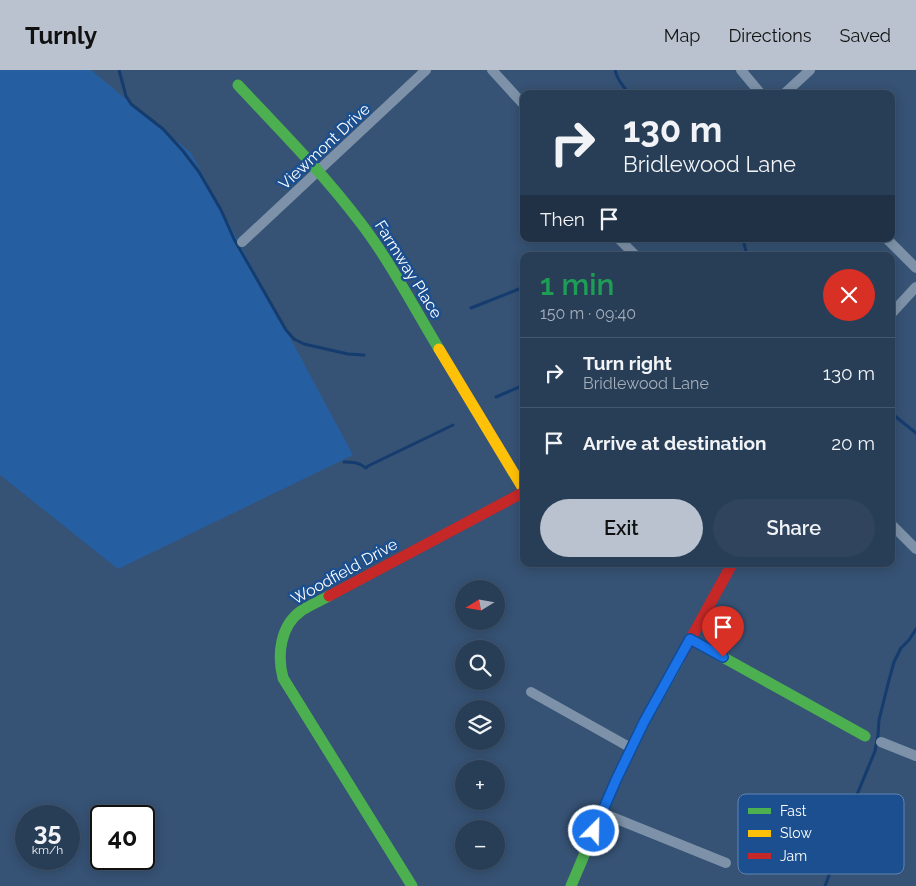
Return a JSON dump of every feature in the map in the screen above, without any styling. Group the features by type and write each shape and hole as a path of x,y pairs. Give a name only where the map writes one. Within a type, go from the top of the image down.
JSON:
{"street":[{"name":"Viewmont Drive","path":"242,242 426,70"},
{"path":"492,70 520,101"},
{"path":"741,70 758,90"},
{"path":"788,90 810,70"},
{"name":"Farmway Place","path":"238,85 358,218 376,244 520,484"},
{"path":"623,242 632,252"},
{"path":"890,242 916,268"},
{"path":"895,310 916,287"},
{"name":"Woodfield Drive","path":"412,886 283,678 279,663 281,641 290,622 301,611 520,493"},
{"path":"895,528 916,549"},
{"path":"572,886 631,748 728,567"},
{"path":"690,639 866,736"},
{"path":"531,692 631,748"},
{"path":"882,742 916,756"},
{"path":"602,813 726,863"}],"shaded area":[{"path":"0,70 91,70 191,153 353,455 118,569 0,475"}],"waterway":[{"path":"119,70 126,96 131,104 163,129 199,172 221,210 234,239 286,330 294,339 304,344 348,354 364,355"},
{"path":"615,70 617,77 627,90"},
{"path":"744,242 746,252"},
{"path":"471,308 520,289"},
{"path":"496,397 520,387"},
{"path":"895,416 916,433"},
{"path":"344,462 358,463 366,468 453,425"},
{"path":"857,794 875,751 879,720 894,662 901,648 916,629"},
{"path":"825,886 830,874"}],"traffic: fast":[{"path":"238,85 316,169 360,222 391,268 439,349"},
{"path":"329,596 301,611 288,625 284,633 280,660 283,678 412,886"},
{"path":"690,639 865,736"},
{"path":"571,886 616,780 644,722 679,660"}],"traffic: slow":[{"path":"439,349 520,483"}],"traffic: jam":[{"path":"329,596 520,494"},
{"path":"679,660 730,567"}],"route":[{"path":"594,831 644,722 690,639 723,657"}]}
